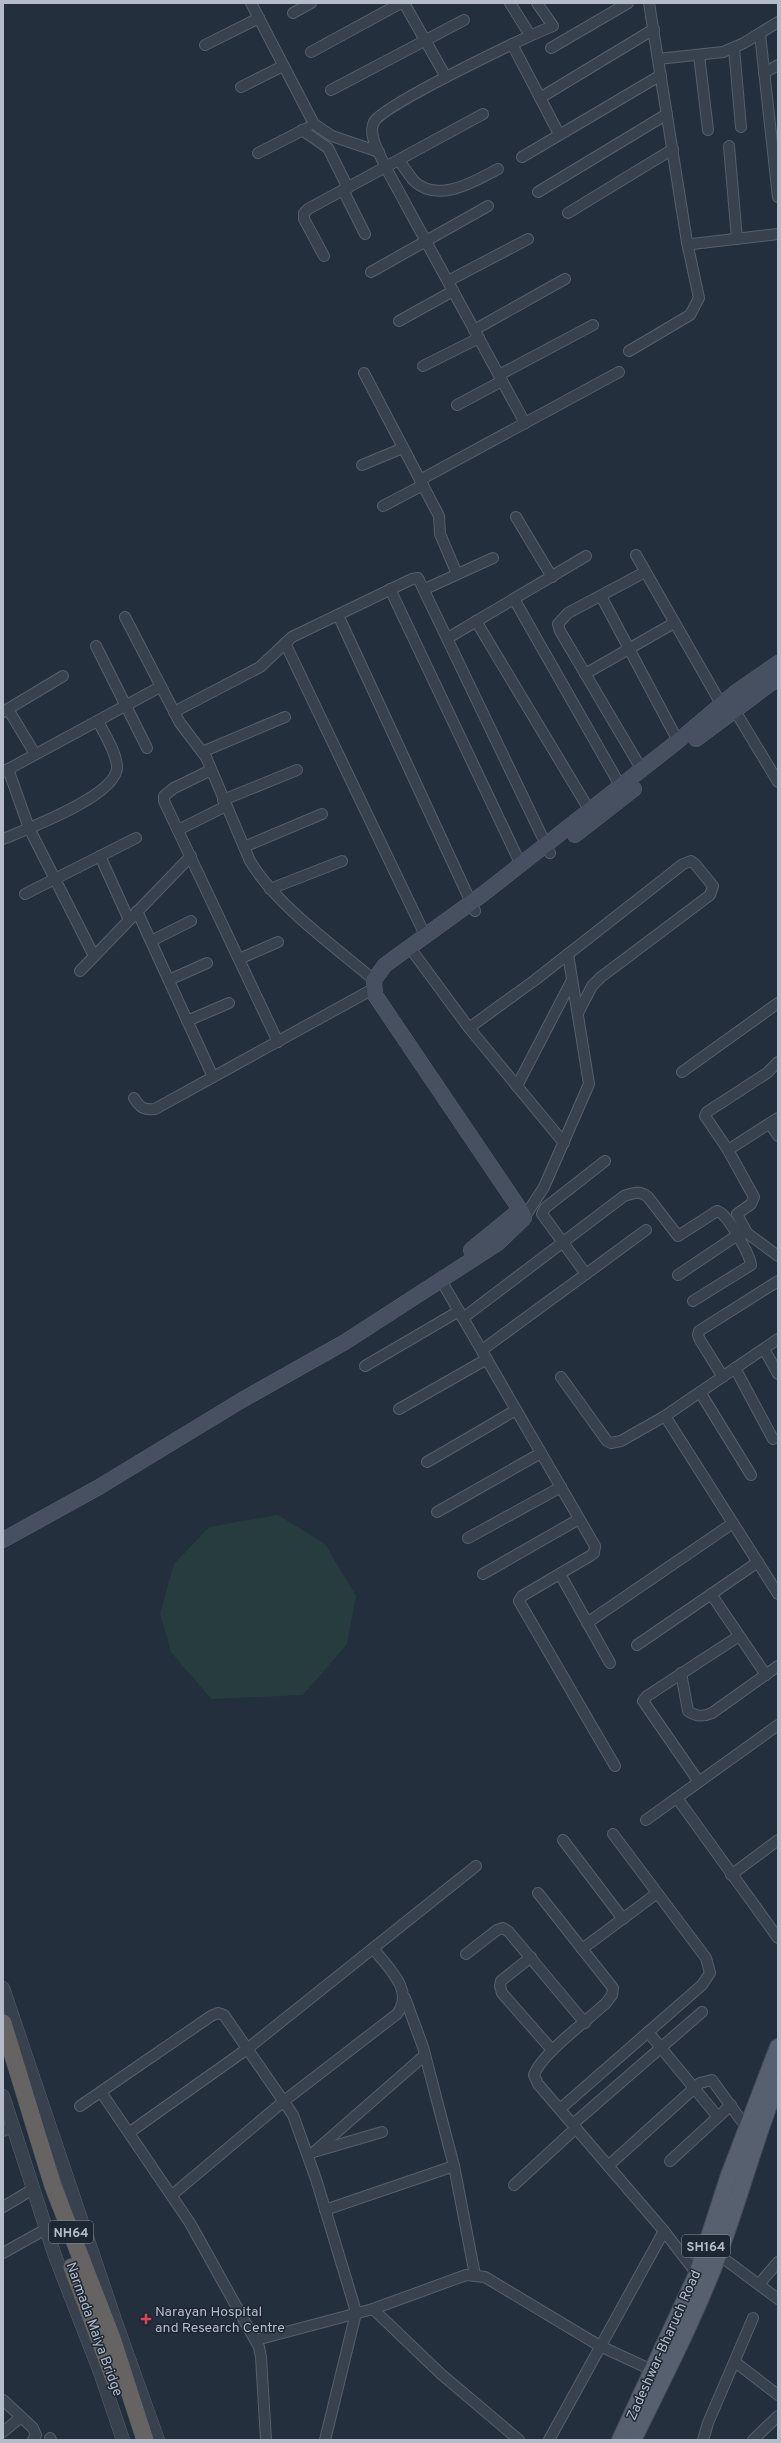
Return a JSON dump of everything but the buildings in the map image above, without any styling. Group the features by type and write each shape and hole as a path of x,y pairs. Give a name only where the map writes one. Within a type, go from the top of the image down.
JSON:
{"highway":[{"name":"NH64","path":"3,2023 53,2186 112,2338 145,2440"},
{"name":"Narmada Maiya Bridge","path":"3,2059 36,2171 135,2440"}],"main road":[{"path":"386,965 413,952 452,928 473,907 521,865 602,816 727,709 778,663"},
{"path":"522,1214 375,995 374,984 386,965 425,935 473,907 548,849 590,811 678,741 778,678"},
{"path":"3,1540 99,1487 242,1400 345,1342 442,1282 498,1243 522,1214"},
{"path":"3,1530 95,1480 347,1331 438,1275 522,1214"},
{"name":"Zadeshwar-Bharuch Road","path":"633,2440 684,2338 712,2250 746,2127 778,2047"},
{"name":"Zadeshwar-Bharuch Road","path":"620,2440 654,2371 697,2274 712,2250 778,2081"}],"street":[{"path":"251,3 314,124 332,136 380,152"},
{"path":"293,13 311,3"},
{"path":"311,52 401,3"},
{"path":"404,3 446,78"},
{"path":"510,3 530,35"},
{"path":"525,423 386,168 372,135 373,123 378,117 446,78 530,35 553,26 537,3"},
{"path":"552,48 628,3"},
{"path":"629,352 690,315 696,308 699,298 687,242 649,3"},
{"path":"205,46 259,18"},
{"path":"330,90 464,20"},
{"path":"658,59 699,55 734,48 778,22"},
{"path":"540,98 654,29"},
{"path":"760,34 778,198"},
{"path":"512,44 559,134"},
{"path":"734,48 741,127"},
{"path":"699,55 708,130"},
{"path":"764,73 778,65"},
{"path":"241,86 284,66"},
{"path":"522,156 661,75"},
{"path":"324,256 304,219 304,213 308,209 399,161 483,114"},
{"path":"538,192 667,114"},
{"path":"258,153 314,124"},
{"path":"302,130 328,148 365,234"},
{"path":"729,146 737,239"},
{"path":"568,213 673,149"},
{"path":"399,161 415,182 430,190 454,190 498,168"},
{"path":"371,272 488,206"},
{"path":"687,242 692,244 778,234"},
{"path":"448,281 528,239"},
{"path":"423,366 565,279"},
{"path":"399,321 453,291"},
{"path":"457,405 500,378 593,325"},
{"path":"383,506 525,423 619,372"},
{"path":"364,373 439,516 440,534 457,574"},
{"path":"362,465 404,448"},
{"path":"516,517 552,577"},
{"path":"636,555 674,623 727,709 778,782"},
{"path":"448,638 586,556"},
{"path":"425,589 493,558"},
{"path":"642,770 560,631 558,624 568,613 645,572"},
{"path":"174,712 260,666 285,642 415,577 421,580 548,849"},
{"path":"390,589 521,865"},
{"path":"601,596 630,648 678,741"},
{"path":"514,599 621,786"},
{"path":"338,615 473,907"},
{"path":"125,617 174,712 202,752 244,847 259,876 270,888 374,984 278,1042 155,1109 147,1110 139,1107 134,1098"},
{"path":"476,621 590,811"},
{"path":"585,674 674,623"},
{"path":"285,642 425,935"},
{"path":"96,646 146,748"},
{"path":"35,754 6,710 63,676"},
{"path":"94,956 30,828 6,770 160,687"},
{"path":"202,752 285,717"},
{"path":"3,839 30,828 98,794 109,786 115,776 117,766 98,720"},
{"path":"211,770 174,788 164,796 164,801 278,1042"},
{"path":"178,830 224,803 296,770"},
{"path":"244,847 322,814"},
{"path":"25,894 136,838"},
{"path":"100,856 129,920"},
{"path":"80,970 191,856"},
{"path":"270,888 342,861"},
{"path":"469,1028 688,862 695,864 713,886 710,895 601,977 588,993 578,1013"},
{"path":"137,911 213,1077"},
{"path":"151,941 191,921"},
{"path":"239,959 278,942"},
{"path":"413,952 469,1028 564,1143"},
{"path":"522,1214 544,1187 588,1084 568,954"},
{"path":"169,980 207,963"},
{"path":"517,1086 572,980"},
{"path":"187,1021 229,1003"},
{"path":"682,1072 778,1003"},
{"path":"694,1301 751,1265 737,1214 751,1204 754,1196 728,1150 705,1116 707,1112 767,1073 778,1062"},
{"path":"728,1150 774,1121 778,1136"},
{"path":"586,1274 544,1219 542,1214 545,1208 605,1160"},
{"path":"365,1366 461,1314 562,1243 624,1196 634,1193 643,1193 648,1197 678,1236 717,1211 724,1214 742,1234 778,1256"},
{"path":"399,1409 484,1355 586,1274 646,1230"},
{"path":"678,1275 742,1234"},
{"path":"723,1377 700,1340 698,1335 699,1331 778,1281"},
{"path":"442,1282 595,1546 594,1553 522,1596 519,1600 615,1766"},
{"path":"561,1377 606,1441 611,1443 621,1441 665,1416 778,1339"},
{"path":"764,1349 778,1374"},
{"path":"735,1368 773,1439"},
{"path":"700,1392 751,1475"},
{"path":"427,1462 516,1410"},
{"path":"665,1416 778,1594"},
{"path":"437,1512 541,1453"},
{"path":"468,1538 561,1487"},
{"path":"483,1574 579,1519"},
{"path":"587,1623 733,1523"},
{"path":"637,1644 758,1562"},
{"path":"560,1574 610,1663"},
{"path":"711,1594 766,1675"},
{"path":"699,1782 644,1701 647,1696 739,1636"},
{"path":"681,1673 688,1711 694,1715 702,1716 712,1713 778,1666"},
{"path":"646,1820 778,1726"},
{"path":"677,1798 731,1875 778,1938"},
{"path":"560,2109 702,1985 710,1973 709,1966 702,1954 656,1894 613,1834"},
{"path":"563,1840 623,1919"},
{"path":"731,1875 778,1840"},
{"path":"130,2132 247,2049 476,1866"},
{"path":"538,1893 614,1988 612,1995 585,2023 552,2050 536,2067 534,2075 538,2084 664,2231 697,2274"},
{"path":"582,1949 656,1894"},
{"path":"466,1954 497,1930 503,1928 509,1932 531,1957 585,2023"},
{"path":"373,1948 404,1990 405,1998 416,2023 454,2166 475,2275"},
{"path":"531,1957 501,1981 500,1986 502,1993 552,2050"},
{"path":"3,1988 112,2313 158,2440"},
{"path":"172,2195 284,2101 397,2014 403,2006 405,1998"},
{"path":"514,2185 574,2126 702,2012"},
{"path":"80,2106 218,2013 224,2015 293,2115 310,2152 325,2210 356,2313 326,2440"},
{"path":"648,2032 718,2117"},
{"path":"310,2152 425,2055"},
{"path":"608,2166 700,2083 712,2080 746,2127"},
{"path":"101,2092 172,2195 256,2340 262,2357 266,2440"},
{"name":"NH64","path":"3,2096 8,2129 33,2189 46,2229 123,2440"},
{"path":"670,2161 731,2105"},
{"path":"310,2152 382,2132"},
{"path":"325,2210 454,2166"},
{"path":"3,2207 33,2189"},
{"path":"3,2253 46,2229"},
{"path":"549,2440 664,2231"},
{"path":"712,2250 760,2283 778,2299"},
{"path":"760,2283 778,2262"},
{"path":"256,2340 373,2309 466,2275 475,2275 485,2277 600,2346 654,2371"},
{"path":"373,2309 441,2374 519,2440"},
{"path":"704,2440 708,2423 753,2318"},
{"path":"735,2362 778,2395"},
{"path":"3,2400 36,2432 33,2440"},
{"path":"753,2440 778,2416"},
{"path":"3,2432 21,2417"}],"green space":[{"path":"278,1515 325,1544 356,1596 347,1644 303,1695 211,1699 171,1652 160,1614 174,1564 209,1527"}],"place":[{"name":"Narayan Hospital and Research Centre","path":"146,2319"}]}
